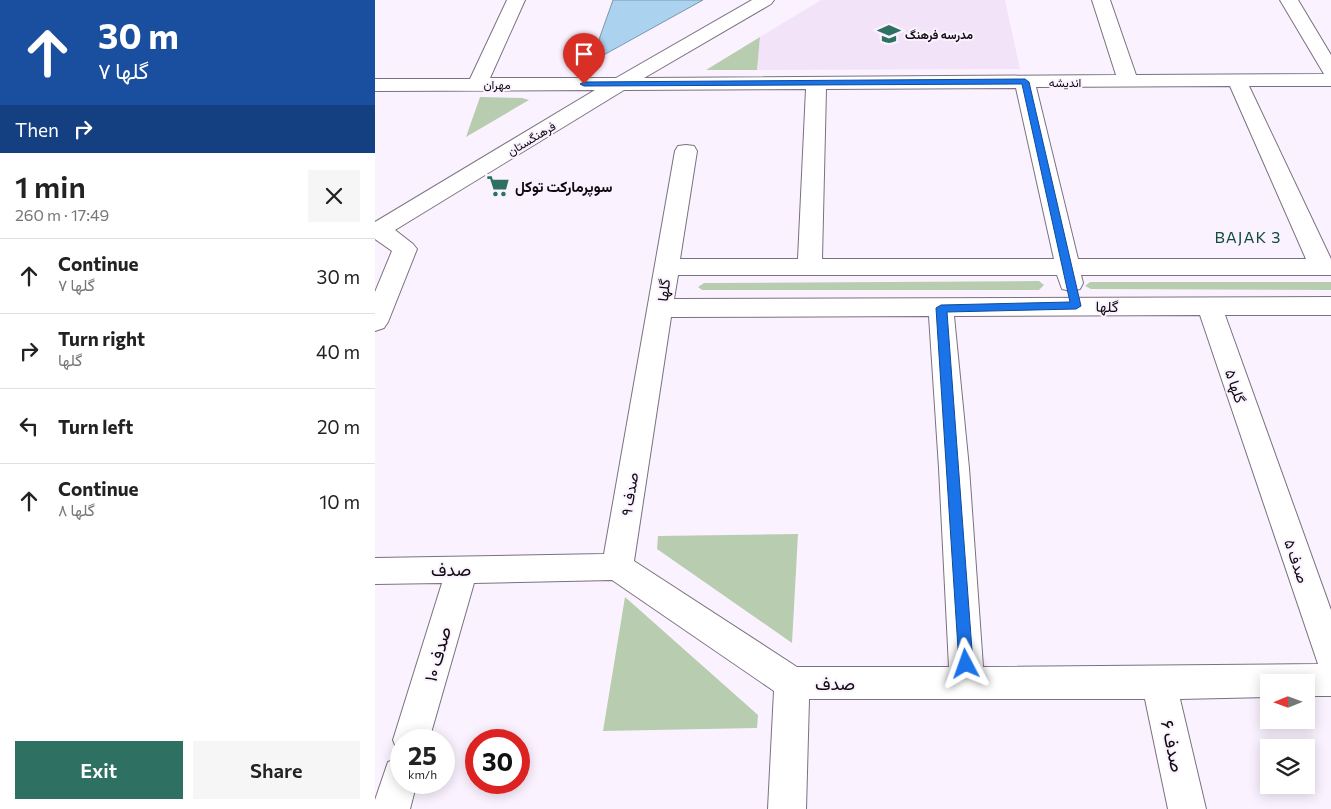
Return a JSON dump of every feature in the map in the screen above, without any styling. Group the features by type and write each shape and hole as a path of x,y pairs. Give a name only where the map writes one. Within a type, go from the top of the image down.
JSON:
{"street":[{"path":"477,84 516,0"},
{"name":"فرهنگستان","path":"377,231 619,84 765,0"},
{"path":"1101,0 1128,81"},
{"path":"1289,0 1331,71"},
{"name":"اندیشه","path":"619,84 1331,80"},
{"path":"1237,81 1275,167 1326,267"},
{"path":"1025,82 1076,306"},
{"path":"810,266 816,83"},
{"name":"مهران","path":"375,85 619,84"},
{"path":"666,267 686,151"},
{"path":"375,322 405,249 377,231"},
{"name":"گلها","path":"1326,267 666,267 660,308 1331,306"},
{"name":"گلها ۵","path":"1209,307 1263,465"},
{"name":"صدف ۹","path":"617,567 660,308"},
{"path":"941,308 954,468 967,684"},
{"name":"صدف ۵","path":"1263,465 1331,657"},
{"path":"617,567 792,683 787,809"},
{"name":"صدف","path":"375,571 617,567"},
{"name":"صدف ۱۰","path":"414,729 462,569"},
{"name":"صدف","path":"792,683 1159,683 1331,680"},
{"name":"صدف ۶","path":"1159,683 1187,809"},
{"path":"391,809 395,794"}],"shaded area":[{"name":"مدرسه فرهنگ","path":"821,0 1005,0 1020,69 757,70 760,37"}],"green space":[{"path":"760,37 757,70 706,70"},
{"path":"480,97 522,98 529,100 466,137"},
{"path":"1039,281 1044,285 1039,290 702,290 698,287 704,283"},
{"path":"1090,282 1331,282 1331,290 1091,289 1085,286"},
{"path":"798,534 792,643 657,549 658,536"},
{"path":"625,597 758,715 757,728 603,731"}],"water":[{"path":"613,0 703,0 591,62"}],"place":[{"name":"مدرسه فرهنگ","path":"889,34"},
{"name":"سوپرمارکت توکل","path":"498,186"}],"district":[{"name":"BAJAK 3","path":"1248,236"}],"route":[{"path":"584,84 1025,82 1076,306 941,308 954,468 966,664"}]}
